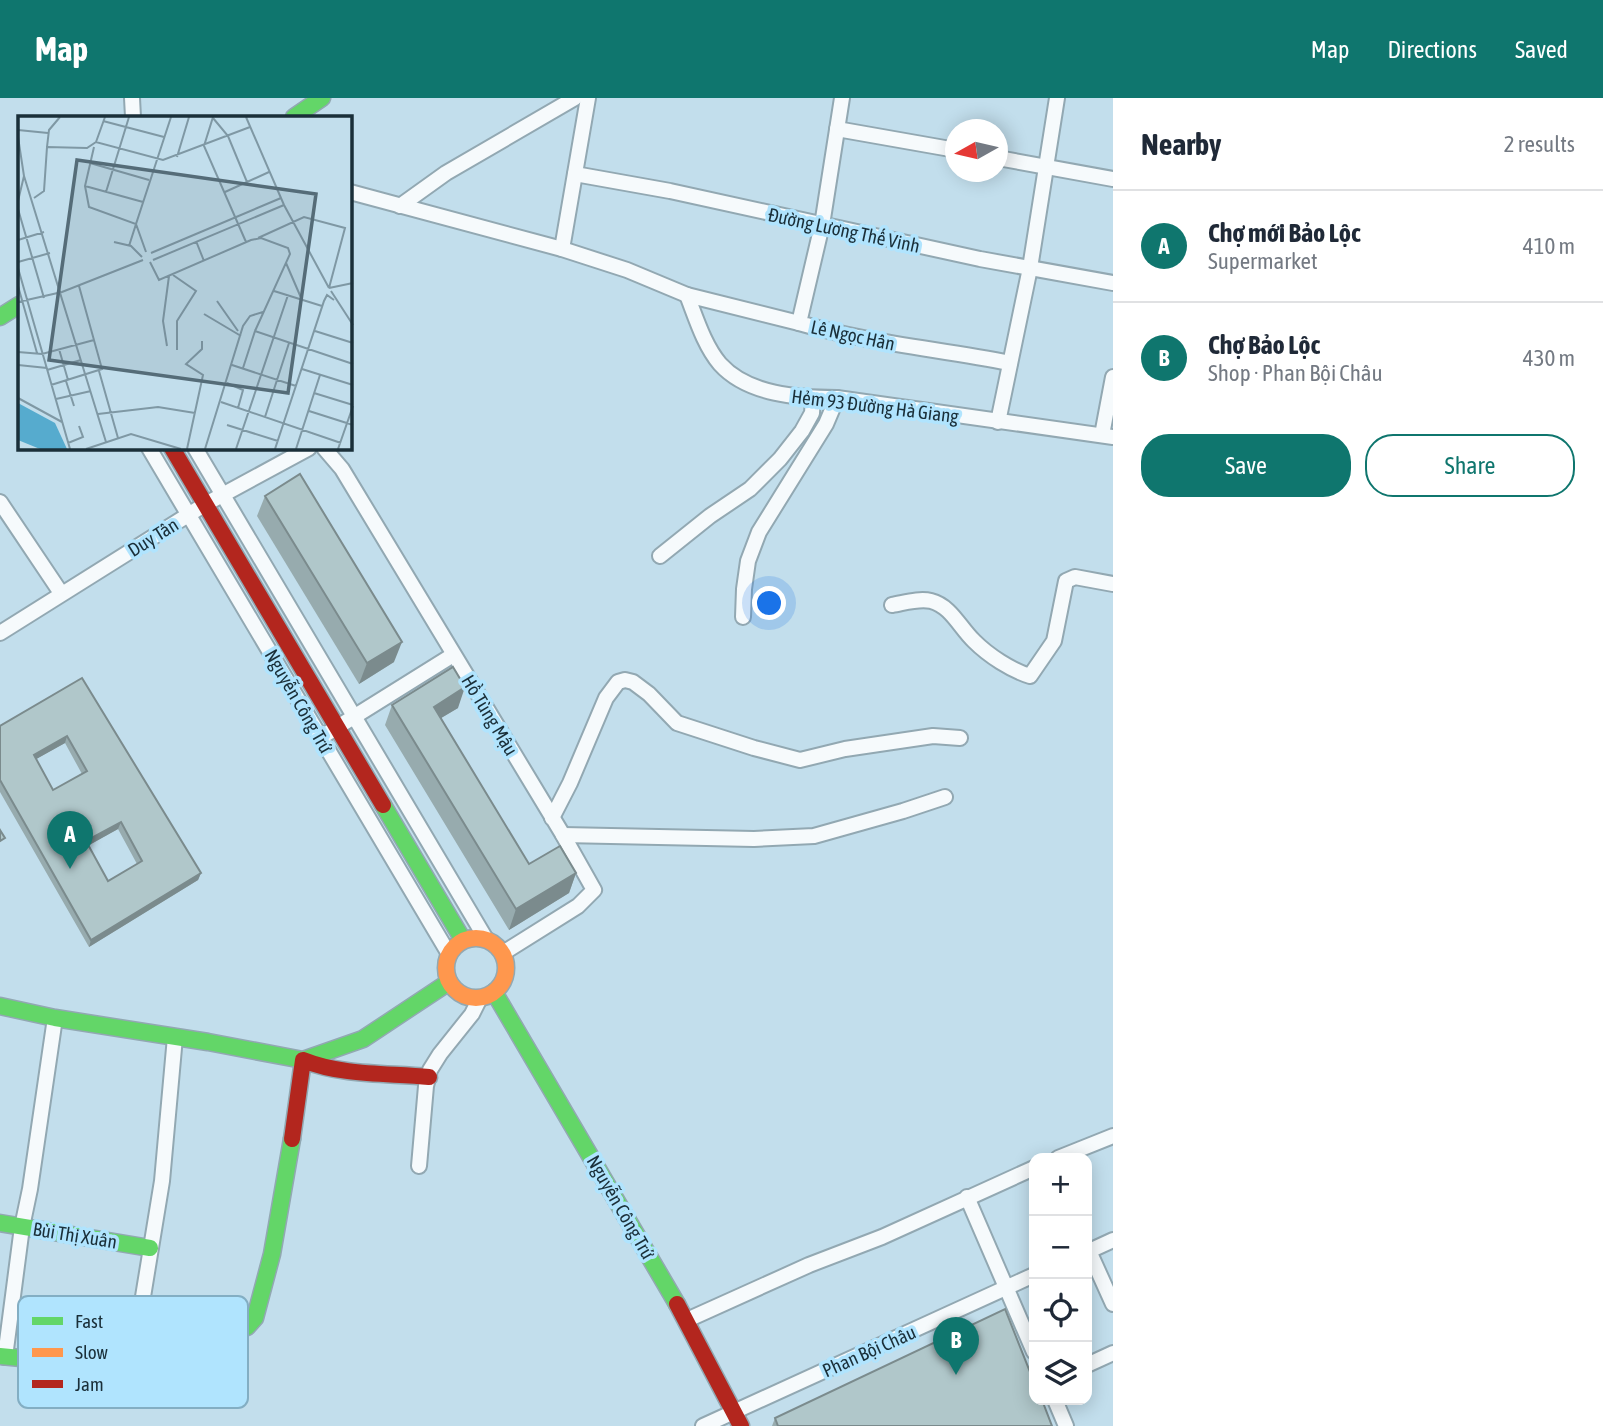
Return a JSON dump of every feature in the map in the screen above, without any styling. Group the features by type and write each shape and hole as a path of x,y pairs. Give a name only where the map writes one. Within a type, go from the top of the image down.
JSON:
{"street":[{"path":"132,98 133,116"},
{"path":"296,116 322,98"},
{"path":"400,206 446,173 575,98"},
{"path":"562,249 588,98"},
{"name":"Lê Ngọc Hân","path":"842,98 822,225 799,323 878,342 1010,363"},
{"path":"998,422 1030,268 1057,98"},
{"path":"837,129 945,148"},
{"path":"1008,160 1113,179"},
{"name":"Đường Lương Thế Vinh","path":"575,174 670,191 822,225 1113,283"},
{"path":"352,193 562,249 627,270 687,295 799,323"},
{"name":"Hẻm 93 Đường Hà Giang","path":"687,295 718,362 742,381 778,393 836,398 1108,436"},
{"path":"0,317 18,306"},
{"path":"1108,436 1113,377"},
{"path":"660,556 710,516 750,489 780,459 812,413 813,398"},
{"path":"743,617 748,561 759,532 826,424 836,398"},
{"name":"Nguyễn Công Trứ","path":"150,450 449,954"},
{"name":"Nguyễn Công Trứ","path":"173,450 463,940"},
{"name":"Nguyễn Công Trứ","path":"196,450 486,939"},
{"name":"Duy Tân","path":"0,633 206,504 306,450"},
{"name":"Hồ Tùng Mậu","path":"326,450 342,468 594,890 578,906 503,953"},
{"path":"0,502 61,593"},
{"path":"892,605 922,599 934,601 954,616 974,642 1017,672 1030,676 1054,641 1066,581 1075,577 1113,584"},
{"path":"320,738 453,655"},
{"path":"552,818 606,698 618,682 625,680 633,682 649,694 677,723 800,760 845,749 933,736 960,738"},
{"path":"563,835 796,838 833,832 945,797"},
{"path":"419,1166 429,1077 440,1054 487,995 499,988 506,975 503,953 486,939 472,937 463,940 449,954 446,968 449,982 459,993 487,995"},
{"path":"303,1060 363,1040 449,982"},
{"name":"Nguyễn Công Trứ","path":"487,995 687,1320 738,1419"},
{"path":"0,1006 55,1018 303,1060 318,1066 356,1073 377,1072 429,1077"},
{"path":"3,1357 55,1018"},
{"path":"144,1296 162,1181 176,1037"},
{"path":"248,1326 255,1318 269,1272 285,1195 303,1060"},
{"path":"1070,1153 1113,1136"},
{"path":"687,1320 809,1265 882,1237 1029,1170"},
{"path":"967,1197 1030,1342"},
{"name":"Bùi Thị Xuân","path":"0,1223 150,1248"},
{"path":"1092,1249 1113,1240"},
{"path":"1092,1259 1113,1304"},
{"name":"Phan Bội Châu","path":"703,1426 738,1419 1029,1277"},
{"path":"1092,1363 1113,1353"},
{"path":"1057,1405 1066,1426"}],"building":[{"path":"300,474 402,642 367,663 265,496"},
{"path":"453,667 465,687 434,707 529,864 560,846 576,873 516,909 392,705"},
{"path":"82,678 201,873 91,940 0,780 0,726","holes":["67,736 87,771 53,790 34,755","121,822 142,861 108,881 86,841"]},
{"path":"1005,1309 1029,1369 1029,1405 1044,1405 1052,1426 778,1426 775,1418"}],"traffic: fast":[{"path":"295,116 322,98"},
{"path":"0,317 18,306"},
{"path":"383,805 463,940"},
{"path":"0,1006 55,1018 303,1060 363,1039 449,982"},
{"path":"494,992 677,1304"},
{"path":"248,1326 255,1318 272,1254 292,1139"},
{"path":"0,1223 150,1248"},
{"path":"0,1356 18,1358"}],"traffic: slow":[{"path":"470,938 482,938 501,951 506,968 504,980 493,993 482,998 470,998 451,985 446,974 446,962 459,943 470,938"}],"traffic: jam":[{"path":"173,450 383,805"},
{"path":"292,1139 303,1060 334,1069 429,1077"},
{"path":"677,1304 741,1426"}],"place":[{"name":"Chợ mới Bảo Lộc","path":"70,869"},
{"name":"Chợ Bảo Lộc","path":"956,1375"}]}
